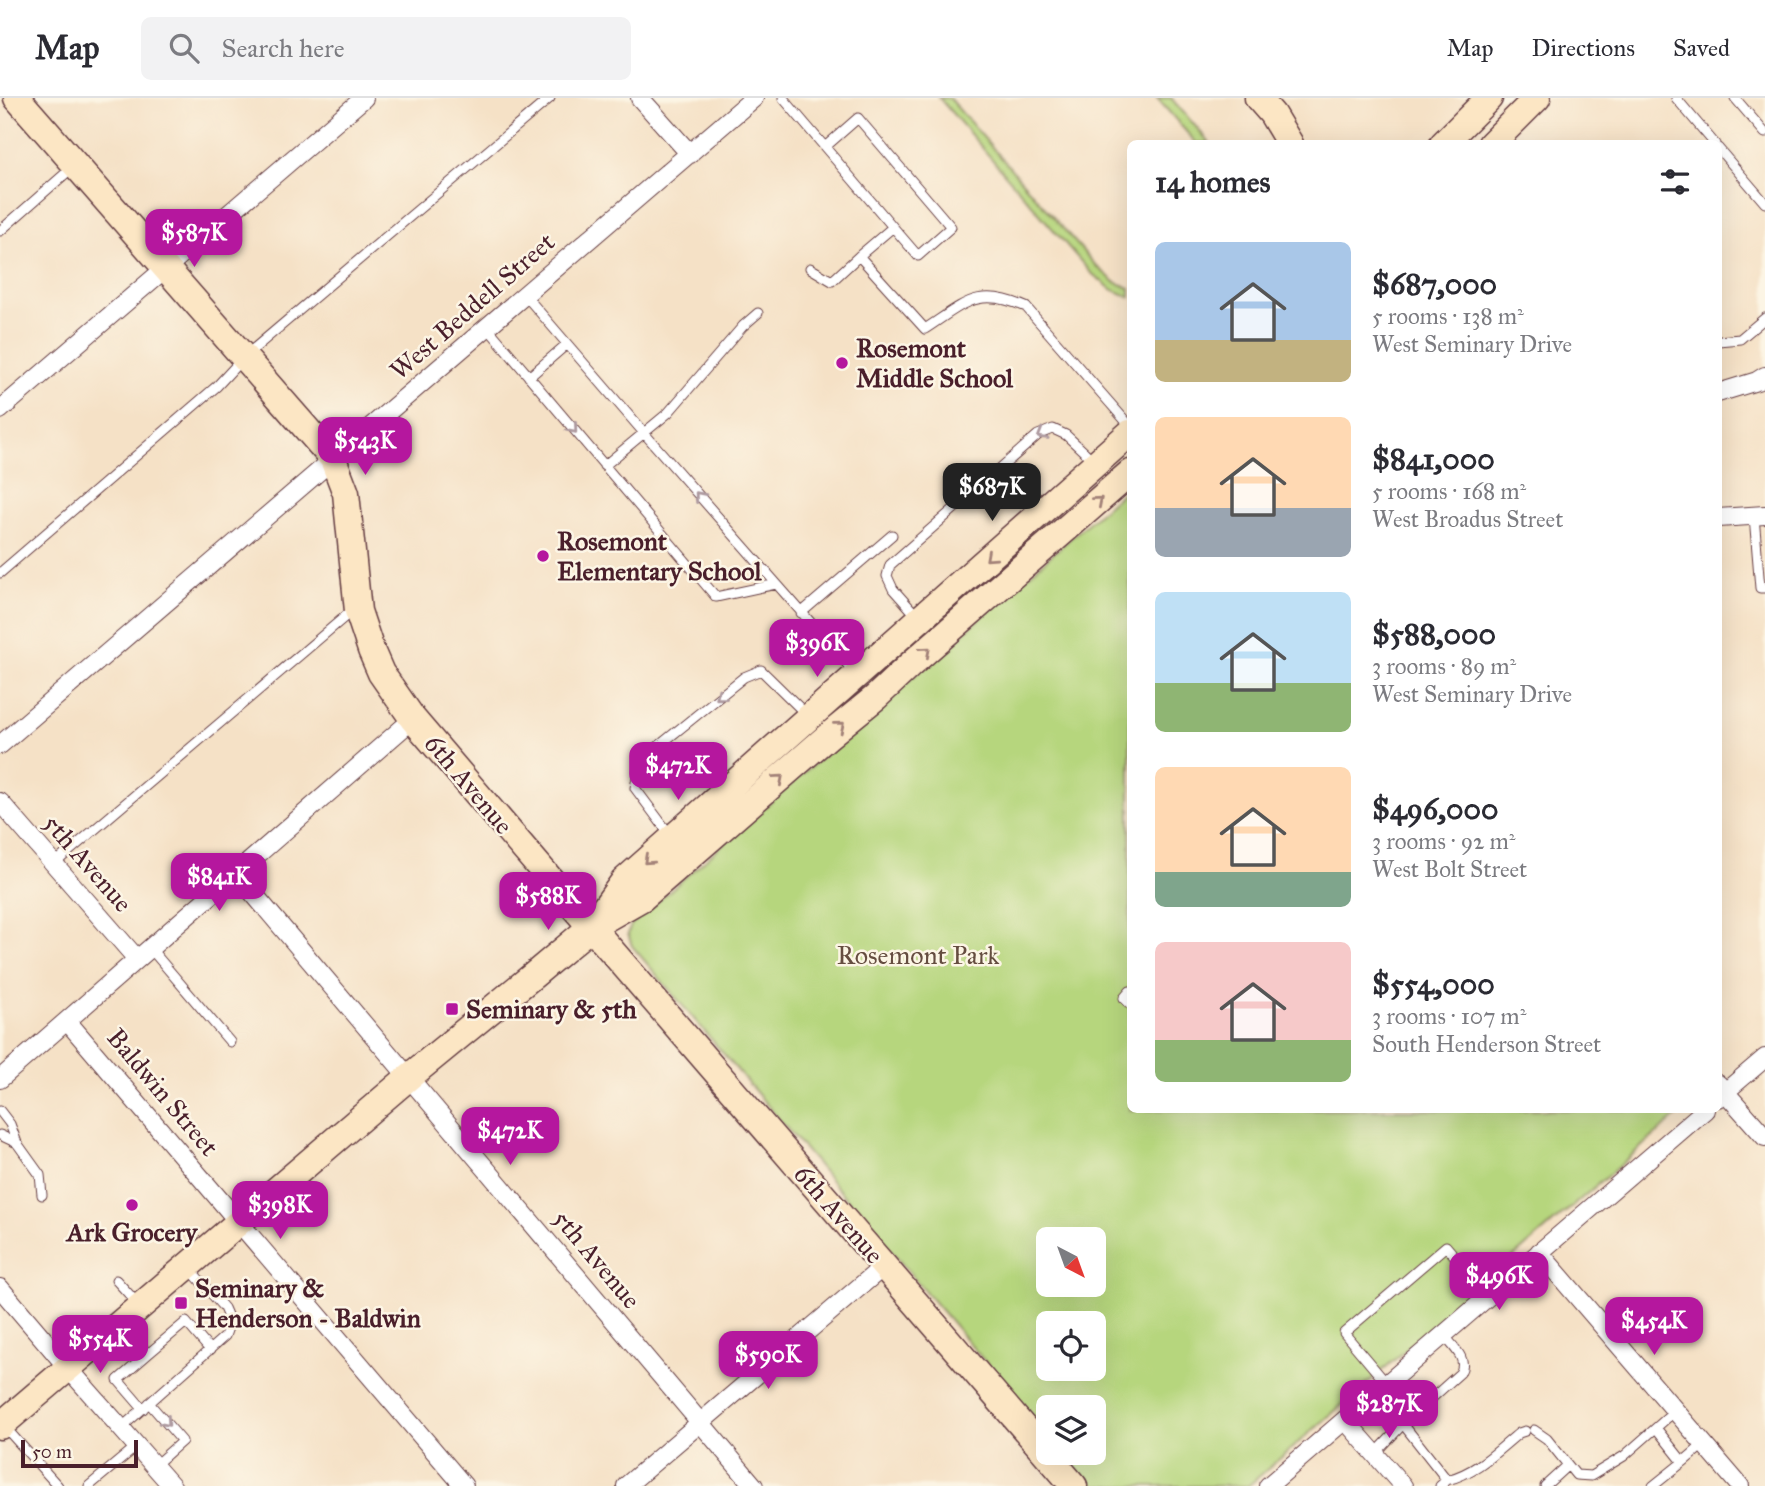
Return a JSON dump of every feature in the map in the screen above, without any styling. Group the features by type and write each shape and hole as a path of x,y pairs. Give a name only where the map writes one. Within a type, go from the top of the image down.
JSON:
{"main road":[{"name":"6th Avenue","path":"17,98 333,459 346,493 358,606 371,650 381,673 413,719 1074,1486"},
{"path":"1258,98 1272,114 1288,140"},
{"path":"1447,140 1489,98"},
{"path":"1495,140 1537,98"},
{"path":"591,928 624,881 1127,436"},
{"path":"1,1425 409,1077 591,928 642,898 876,697 1127,476"},
{"path":"857,675 876,697"}],"street":[{"path":"0,410 363,98"},
{"path":"640,98 690,154"},
{"name":"West Beddell Street","path":"0,744 754,98"},
{"path":"1722,392 1765,376"},
{"path":"1722,518 1759,516"},
{"path":"0,1079 413,719"},
{"name":"5th Avenue","path":"0,802 54,864 144,953"},
{"name":"5th Avenue","path":"236,873 754,1486"},
{"name":"Baldwin Street","path":"67,1021 464,1486"},
{"path":"1722,1090 1765,1058"},
{"path":"1722,1092 1765,1137"},
{"path":"1268,1486 1701,1113"},
{"path":"1539,1252 1740,1486"},
{"path":"626,1486 884,1266"},
{"path":"0,1288 172,1486"},
{"path":"1345,1419 1403,1486"}],"lane":[{"path":"0,573 218,386 244,357 550,98"},
{"path":"783,98 918,256 951,227 858,118 825,147"},
{"path":"1676,98 1712,140"},
{"path":"1735,98 1765,133"},
{"path":"1722,153 1765,204"},
{"path":"0,231 76,165"},
{"path":"810,268 832,281 893,227"},
{"path":"859,256 925,329 969,301 988,296 1010,300 1026,307 1127,423"},
{"path":"525,295 857,675"},
{"path":"604,466 668,413 743,326 758,313"},
{"path":"1722,341 1740,339 1765,318"},
{"path":"487,327 716,597 776,584"},
{"path":"529,377 567,344"},
{"path":"920,619 893,589 887,576 890,565 1038,435 1053,429 1066,435 1096,463"},
{"path":"1759,516 1760,589 1765,588"},
{"path":"802,613 892,535"},
{"path":"54,864 358,606"},
{"path":"673,838 635,788 640,761 744,677 761,670 809,718"},
{"path":"144,953 230,1042"},
{"path":"0,1111 10,1124 17,1143 40,1175 41,1195"},
{"path":"0,1135 17,1143"},
{"path":"1387,1384 1344,1333 1446,1246 1489,1296"},
{"path":"121,1428 225,1336 230,1322 224,1308 187,1266"},
{"path":"116,1280 148,1354"},
{"path":"154,1466 182,1441 118,1380 186,1322 210,1350"},
{"path":"1375,1454 1403,1424 1460,1373 1463,1359 1444,1335"},
{"path":"1576,1475 1591,1476 1624,1456 1675,1411"},
{"path":"1403,1424 1444,1483 1487,1460 1519,1433 1529,1430 1547,1439 1585,1486"},
{"path":"1,1425 58,1486"},
{"path":"1656,1429 1683,1462"},
{"path":"1653,1486 1704,1444"},
{"path":"89,1486 137,1446"},
{"path":"1545,1486 1568,1465"}],"green space":[{"path":"939,98 949,98 1096,266 1115,282 1127,287 1127,296 1111,289 1090,272"},
{"path":"1157,98 1171,98 1207,140 1193,140"},
{"name":"Rosemont Park","path":"1127,489 1127,1113 1681,1113 1248,1486 1090,1486 1072,1465 1106,1465 1106,1395 1036,1395 1036,1422 632,946 628,934 631,925"}],"place":[{"name":"Rosemont Middle School","path":"842,363"},
{"name":"Rosemont Elementary School","path":"543,556"},
{"name":"Seminary & 5th","path":"452,1009"},
{"name":"Ark Grocery","path":"132,1205"},
{"name":"Seminary & Henderson - Baldwin","path":"181,1303"}]}
